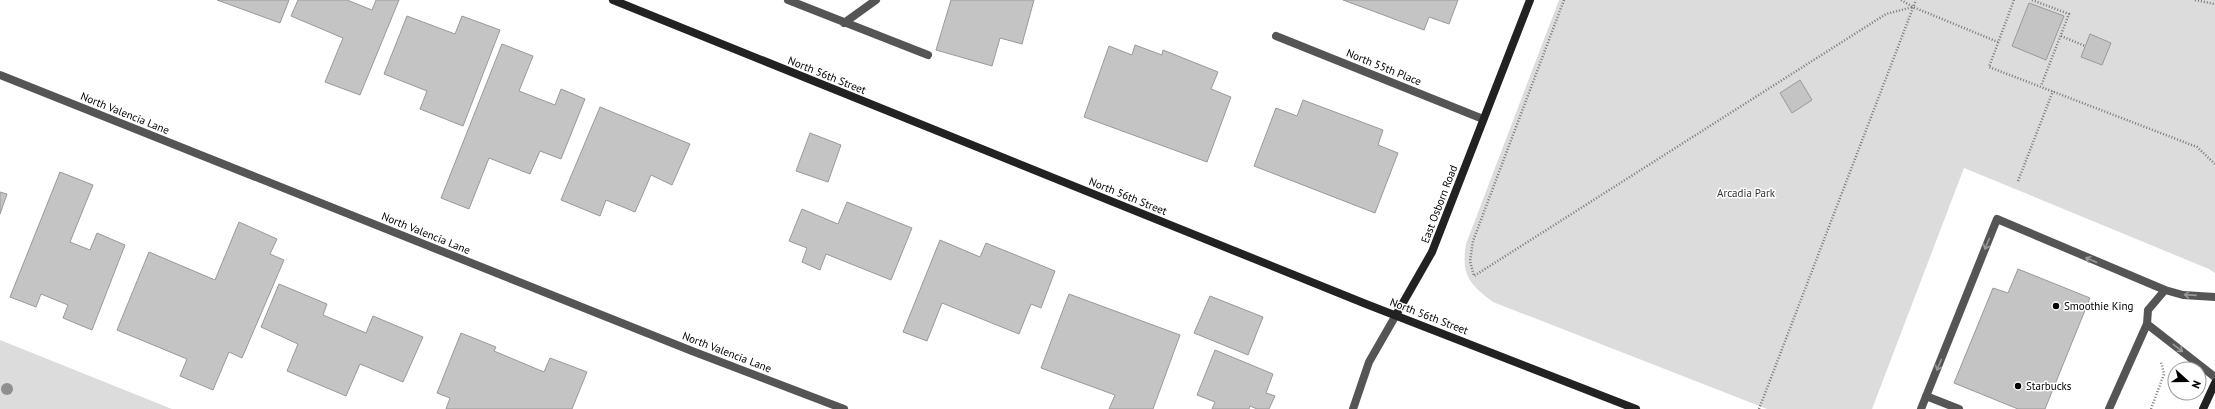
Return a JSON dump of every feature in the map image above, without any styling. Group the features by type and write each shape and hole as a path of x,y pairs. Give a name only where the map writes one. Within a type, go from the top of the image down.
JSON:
{"main road":[{"name":"North 56th Street","path":"613,0 1396,315 1636,409"},
{"name":"East Osborn Road","path":"1396,315 1432,252 1530,0"},
{"path":"2203,409 2215,383"}],"street":[{"path":"788,0 928,55"},
{"path":"844,23 876,0"},
{"name":"North 55th Place","path":"1276,36 1483,119"},
{"name":"North Valencia Lane","path":"0,75 692,351 844,409"},
{"path":"1921,409 1997,219 2127,276 2164,290 2183,295 2215,297"},
{"path":"2109,409 2147,324 2148,310 2164,290"},
{"name":"East Osborn Road","path":"1353,409 1369,362 1396,315"},
{"path":"2147,324 2215,377"},
{"path":"1926,396 1959,409"}],"path":[{"path":"1564,0 1473,241 1470,261 1474,276 1886,14 1913,7"},
{"path":"1901,0 1913,7 1998,42"},
{"path":"1758,409 1916,0"},
{"path":"2014,0 1990,67 2197,147 2215,164"},
{"path":"2032,0 2069,14 2041,86"},
{"path":"2195,0 2215,4"},
{"path":"2061,36 2086,46"},
{"path":"2018,181 2053,91"},
{"path":"2150,409 2164,374 2160,356"}],"green space":[{"name":"Arcadia Park","path":"1559,0 2215,0 2215,273 2209,269 1964,168 1872,409 1767,409 1493,302 1478,290 1469,278 1465,264 1466,244"},
{"path":"0,340 172,409 0,409"}],"building":[{"path":"217,0 289,0 280,23"},
{"path":"298,0 347,0 372,10 376,0 399,0 360,95 325,82 343,38 291,16"},
{"path":"951,0 1034,0 1022,44 1000,38 992,66 936,50"},
{"path":"1343,0 1458,0 1449,24 1429,17 1424,30"},
{"path":"2029,3 2064,16 2046,60 2012,46"},
{"path":"407,16 455,34 462,16 500,30 463,126 420,109 427,91 384,74"},
{"path":"2090,34 2111,43 2102,65 2081,57"},
{"path":"502,44 533,56 519,91 555,105 561,89 585,99 561,159 540,151 530,174 489,158 469,209 441,198"},
{"path":"1135,45 1162,55 1163,50 1218,72 1211,89 1231,97 1207,162 1084,117 1109,46 1132,55"},
{"path":"1800,80 1812,100 1792,113 1780,93"},
{"path":"1303,100 1383,130 1378,145 1398,153 1375,213 1254,166 1276,108 1297,116"},
{"path":"600,107 690,144 672,185 651,175 635,212 606,200 600,216 561,200"},
{"path":"810,133 841,145 828,182 796,171"},
{"path":"60,172 93,185 70,242 90,250 97,233 125,245 92,330 63,318 68,305 41,294 36,307 10,297"},
{"path":"0,192 7,194 0,214"},
{"path":"847,202 912,228 891,280 826,254 820,270 802,262 807,248 789,241 802,209 838,224"},
{"path":"239,222 277,239 270,254 284,260 242,358 229,352 213,390 180,376 187,359 117,330 149,252 215,280"},
{"path":"940,240 980,257 986,243 1055,271 1041,308 1031,304 1019,334 942,303 927,341 903,332"},
{"path":"2018,269 2090,298 2045,409 2018,409 1954,383 1993,288 2008,293"},
{"path":"279,284 327,304 323,315 366,333 373,316 423,337 403,382 360,364 346,396 287,371 298,344 261,327"},
{"path":"1069,294 1180,335 1153,409 1109,409 1115,395 1041,368"},
{"path":"1210,296 1263,317 1248,355 1194,333"},
{"path":"461,333 496,347 494,351 544,372 550,358 587,372 572,409 446,409 450,398 437,393"},
{"path":"1215,350 1273,374 1266,393 1275,396 1269,409 1257,409 1250,406 1249,409 1212,409 1215,402 1197,395"}],"place":[{"name":"Smoothie King","path":"2056,306"},
{"name":"Starbucks","path":"2018,386"}]}
